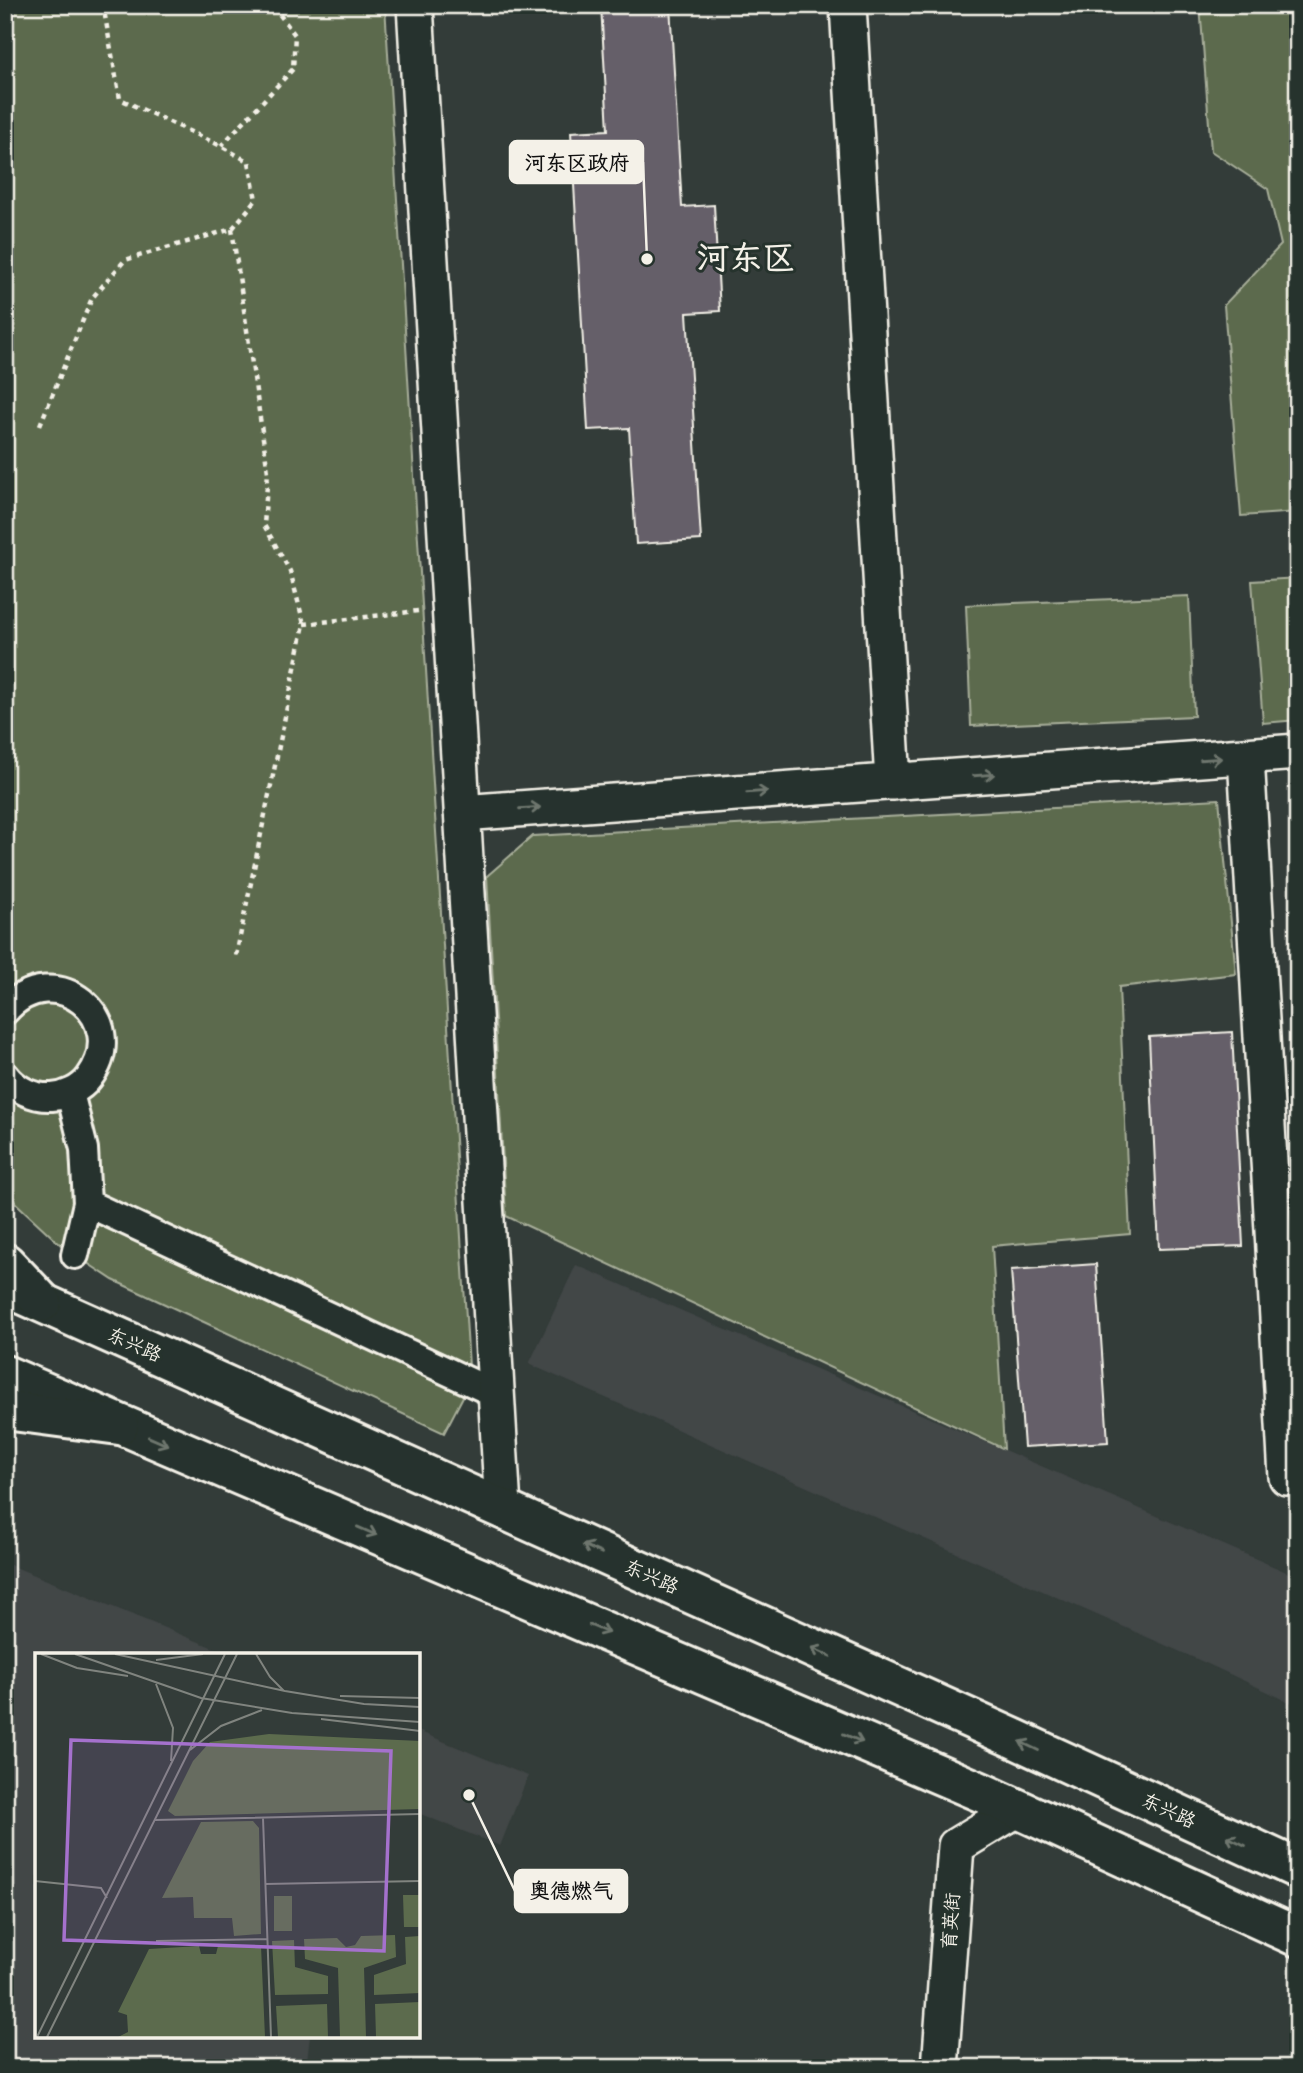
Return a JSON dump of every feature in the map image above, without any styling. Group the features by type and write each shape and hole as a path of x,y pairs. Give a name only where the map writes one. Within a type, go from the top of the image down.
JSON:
{"main road":[{"path":"5,1264 42,1302"},
{"name":"东兴路","path":"5,1286 1298,1869"},
{"path":"5,1375 1017,1809 1298,1937"},
{"path":"5,1410 119,1425"}],"street":[{"path":"415,5 503,1509"},
{"path":"848,5 894,782"},
{"path":"462,813 1298,752"},
{"path":"1247,756 1287,1476"},
{"path":"5,1011 15,1000 31,992 49,989 67,992 83,1002 95,1015 101,1033 102,1051 96,1069 85,1084 69,1093 54,1097 37,1097 22,1091 5,1075"},
{"path":"69,1093 84,1149 87,1203 75,1255"},
{"path":"87,1203 496,1394"},
{"name":"育英街","path":"940,2068 956,1846 1017,1809"}],"path":[{"path":"40,425 92,298 125,261 232,229 256,200 249,162 120,99 103,5"},
{"path":"221,146 293,69 295,35 277,11 281,5"},
{"path":"232,229 268,472 264,525 290,571 304,624 236,956"},
{"path":"304,624 450,608"}],"shaded area":[{"path":"576,1265 1298,1577 1298,1706 529,1364"},
{"path":"5,1563 226,1653 35,1653 35,2038 310,2038 306,2068 5,2068"},
{"path":"420,1732 528,1776 500,1846 420,1814"}],"green space":[{"path":"5,5 385,5 470,1383 444,1433 113,1280 63,1247 5,1193"},
{"path":"1200,5 1298,5 1298,512 1241,516 1224,305 1281,245 1268,189 1211,151"},
{"path":"1298,578 1298,720 1263,723 1252,581"},
{"path":"1189,596 1194,716 971,726 966,605"},
{"path":"1219,799 1236,974 1119,987 1130,1234 992,1246 1004,1449 506,1216 487,876 533,836"}],"building":[{"path":"601,5 670,5 682,207 714,205 720,311 687,313 701,540 636,544 629,428 588,430 571,132 608,130"},
{"path":"1232,1032 1243,1246 1159,1249 1149,1037"},
{"path":"1096,1264 1108,1442 1024,1447 1011,1270"}],"place":[{"name":"河东区政府","path":"647,259"},
{"name":"奥德燃气","path":"469,1795"}],"district":[{"name":"河东区","path":"746,257"}]}
